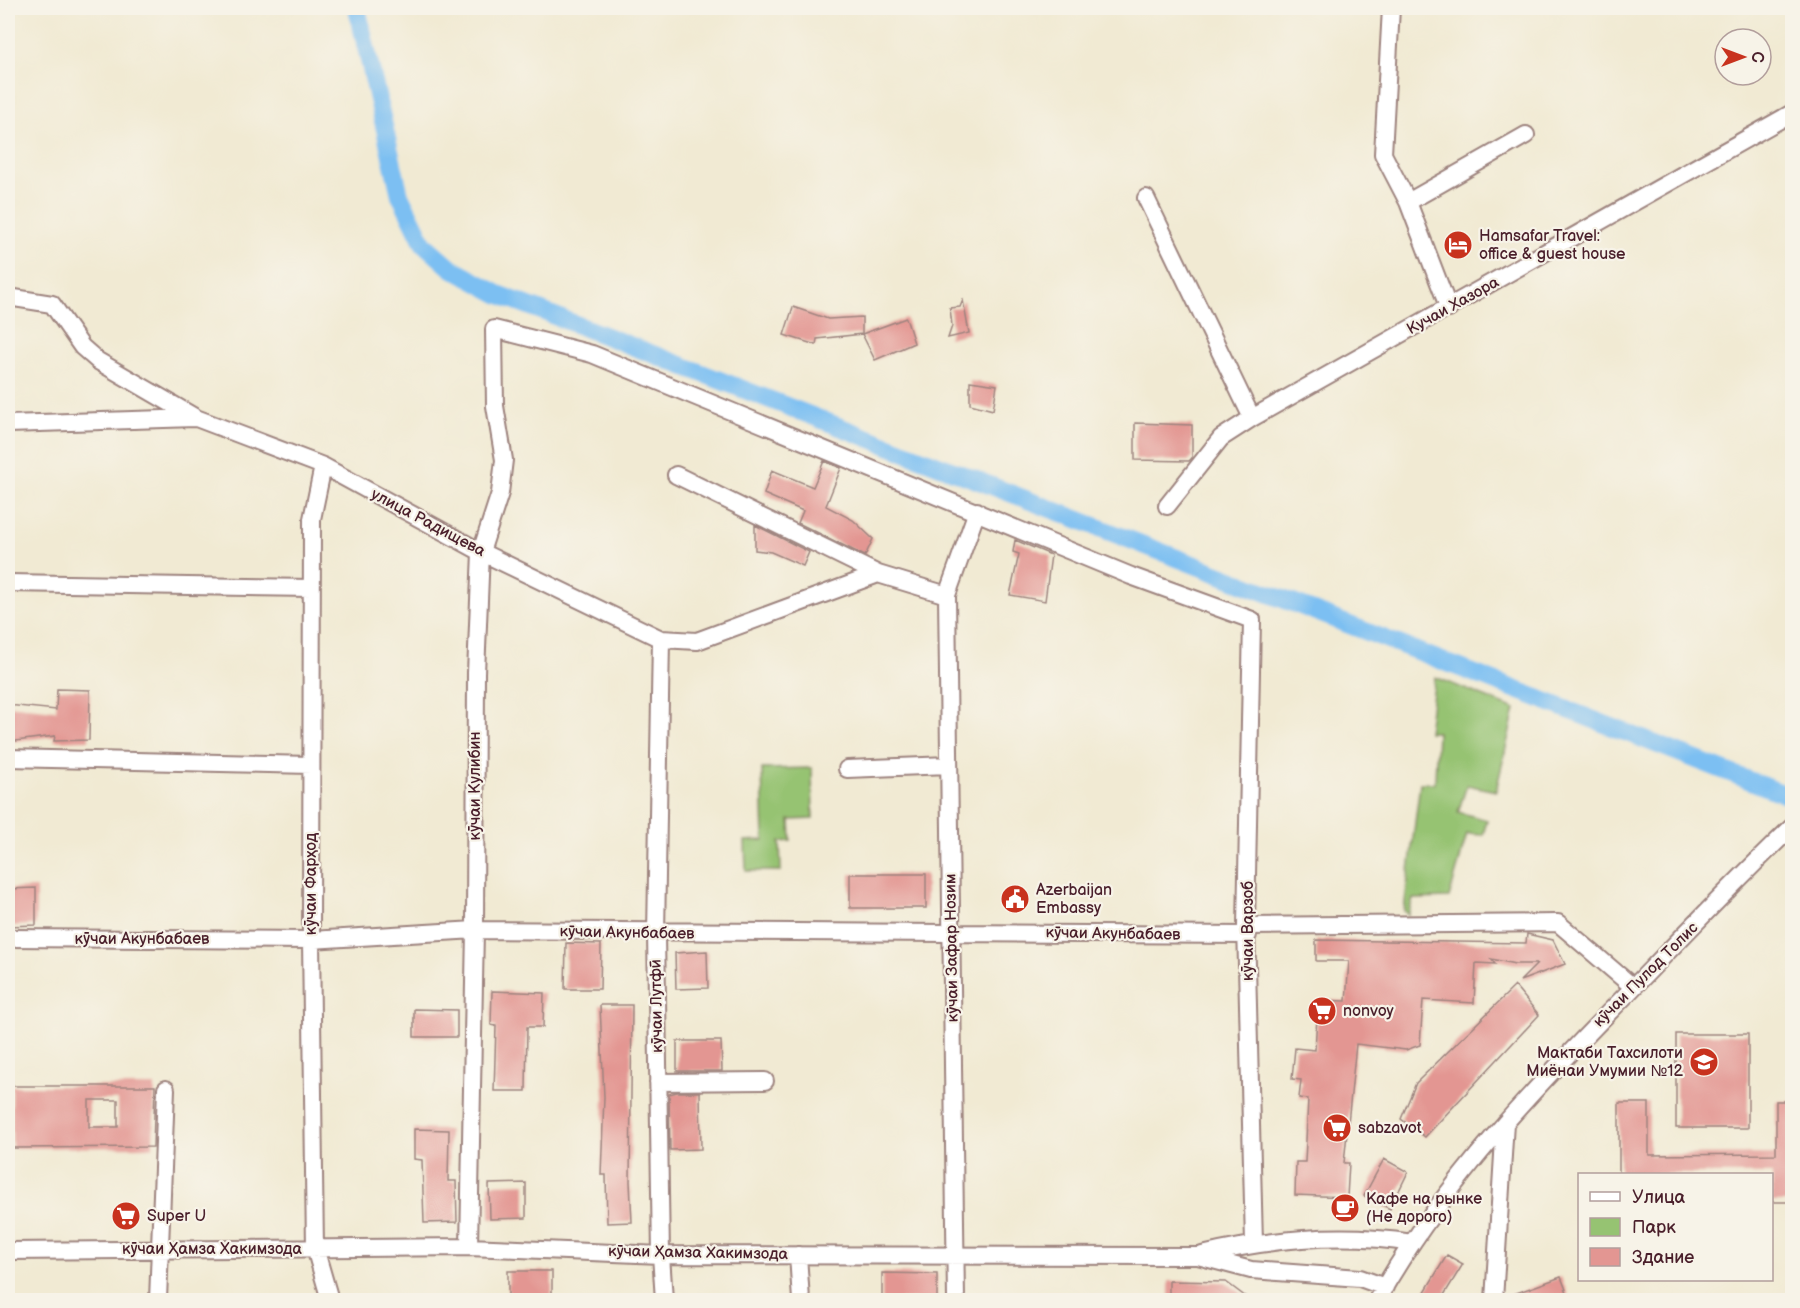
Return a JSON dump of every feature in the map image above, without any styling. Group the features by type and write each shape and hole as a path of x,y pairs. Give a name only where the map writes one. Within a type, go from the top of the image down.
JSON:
{"street":[{"path":"1391,8 1383,154 1408,202 1449,309"},
{"name":"Кучаи Хазора","path":"1167,506 1221,438 1252,418 1449,309 1792,113"},
{"path":"1408,202 1526,135"},
{"path":"1146,198 1252,418"},
{"name":"улица Радищева","path":"8,297 52,304 82,347 98,361 196,418 323,466 481,552 660,639 697,641 878,574"},
{"name":"кӯчаи Кулибин","path":"469,1246 475,930 476,673 481,552 500,493 504,460 495,406 494,329 592,354 977,511"},
{"path":"8,424 196,418"},
{"name":"кӯчаи Фарҳод","path":"323,466 312,519 311,940 315,1248 330,1300"},
{"path":"676,475 878,574 947,595 977,511"},
{"name":"кӯчаи Варзоб","path":"977,511 1131,576 1252,620 1247,931 1254,1243"},
{"path":"8,583 311,588"},
{"name":"кӯчаи Зафар Нозим","path":"947,595 956,1300"},
{"name":"кӯчаи Лутфӣ","path":"660,639 656,934 661,1255 664,1300"},
{"path":"8,758 311,765"},
{"path":"848,769 949,765"},
{"name":"кӯчаи Пулод Толис","path":"1381,1294 1412,1243 1505,1123 1548,1074 1792,827"},
{"name":"кӯчаи Акунбабаев","path":"8,938 311,940 475,930 656,934 1247,931 1558,923 1633,987"},
{"path":"658,1082 765,1081"},
{"path":"158,1300 166,1089"},
{"path":"1494,1300 1505,1123"},
{"path":"1198,1256 1254,1243 1374,1237 1412,1243"},
{"name":"кӯчаи Ҳамза Хакимзода","path":"8,1251 469,1246 661,1255 1198,1256 1251,1270 1360,1278 1381,1294"},
{"path":"798,1255 801,1300"}],"green space":[{"path":"1435,677 1515,709 1496,791 1467,785 1458,812 1487,820 1483,835 1467,834 1449,898 1413,899 1408,915 1404,911 1420,783 1435,783 1437,732 1428,732"},
{"path":"812,768 813,819 790,820 791,841 780,842 781,871 746,871 745,841 764,840 762,769"}],"building":[{"path":"963,300 969,333 948,338 952,326 950,308 960,307"},
{"path":"793,307 828,319 862,317 862,334 817,339 816,345 784,335"},
{"path":"906,318 914,343 875,360 862,334"},
{"path":"970,381 997,385 993,410 970,404"},
{"path":"1135,423 1192,425 1192,458 1189,461 1135,460"},
{"path":"824,461 841,468 826,506 853,520 873,539 865,556 798,523 803,511 764,494 772,470 813,487"},
{"path":"755,525 809,552 803,566 771,552 755,550"},
{"path":"1015,540 1051,555 1045,601 1010,595 1019,554 1013,552"},
{"path":"57,689 90,690 89,740 54,741 55,736 8,742 8,705 56,710"},
{"path":"850,874 926,874 926,908 850,908"},
{"path":"36,888 36,925 8,926 8,889"},
{"path":"1527,934 1553,940 1565,964 1520,981 1537,964 1515,964 1491,959 1495,964 1476,963 1474,1003 1423,1000 1420,1045 1406,1050 1356,1044 1344,1163 1349,1163 1347,1197 1295,1195 1296,1162 1305,1162 1308,1099 1299,1098 1301,1080 1292,1079 1295,1048 1315,1050 1318,1000 1346,1001 1349,961 1316,961 1316,940 1526,943"},
{"path":"566,943 601,944 600,989 565,989"},
{"path":"707,951 708,988 676,989 675,953"},
{"path":"1515,986 1539,1015 1425,1137 1401,1119 1416,1083"},
{"path":"492,991 544,993 543,1027 527,1027 526,1091 494,1091 496,1026 491,1025"},
{"path":"600,1005 632,1005 630,1182 632,1222 607,1223 606,1175 601,1175 604,1097"},
{"path":"414,1009 457,1010 457,1037 414,1037"},
{"path":"1676,1034 1748,1034 1748,1128 1676,1128"},
{"path":"677,1041 721,1041 722,1071 677,1071"},
{"path":"12,1086 155,1086 153,1147 12,1148","holes":["89,1100 118,1100 118,1127 89,1127"]},
{"path":"700,1092 701,1149 670,1150 669,1094"},
{"path":"1776,1101 1792,1101 1792,1202 1773,1202 1773,1173 1619,1173 1619,1103 1649,1103 1649,1155 1776,1154"},
{"path":"414,1129 449,1130 448,1181 456,1181 457,1222 424,1223 422,1160 414,1159"},
{"path":"1384,1159 1408,1172 1390,1209 1364,1196"},
{"path":"526,1183 526,1218 490,1219 489,1184"},
{"path":"1447,1255 1463,1264 1441,1300 1420,1300"},
{"path":"508,1271 552,1271 552,1300 508,1300"},
{"path":"882,1273 937,1274 937,1300 882,1300"},
{"path":"1561,1277 1570,1300 1504,1300 1505,1297"},
{"path":"1169,1281 1226,1282 1250,1300 1169,1300"}],"waterway":[{"path":"357,8 400,195 424,244 451,268 498,294 1792,797"}],"place":[{"name":"Hamsafar Travel: office & guest house","path":"1458,245"},
{"name":"Azerbaijan Embassy","path":"1015,899"},
{"name":"nonvoy","path":"1322,1011"},
{"name":"Мактаби Тахсилоти Миёнаи Умумии №12","path":"1704,1062"},
{"name":"sabzavot","path":"1337,1128"},
{"name":"Кафе на рынке (Не дорого)","path":"1345,1208"},
{"name":"Super U","path":"126,1216"}]}
